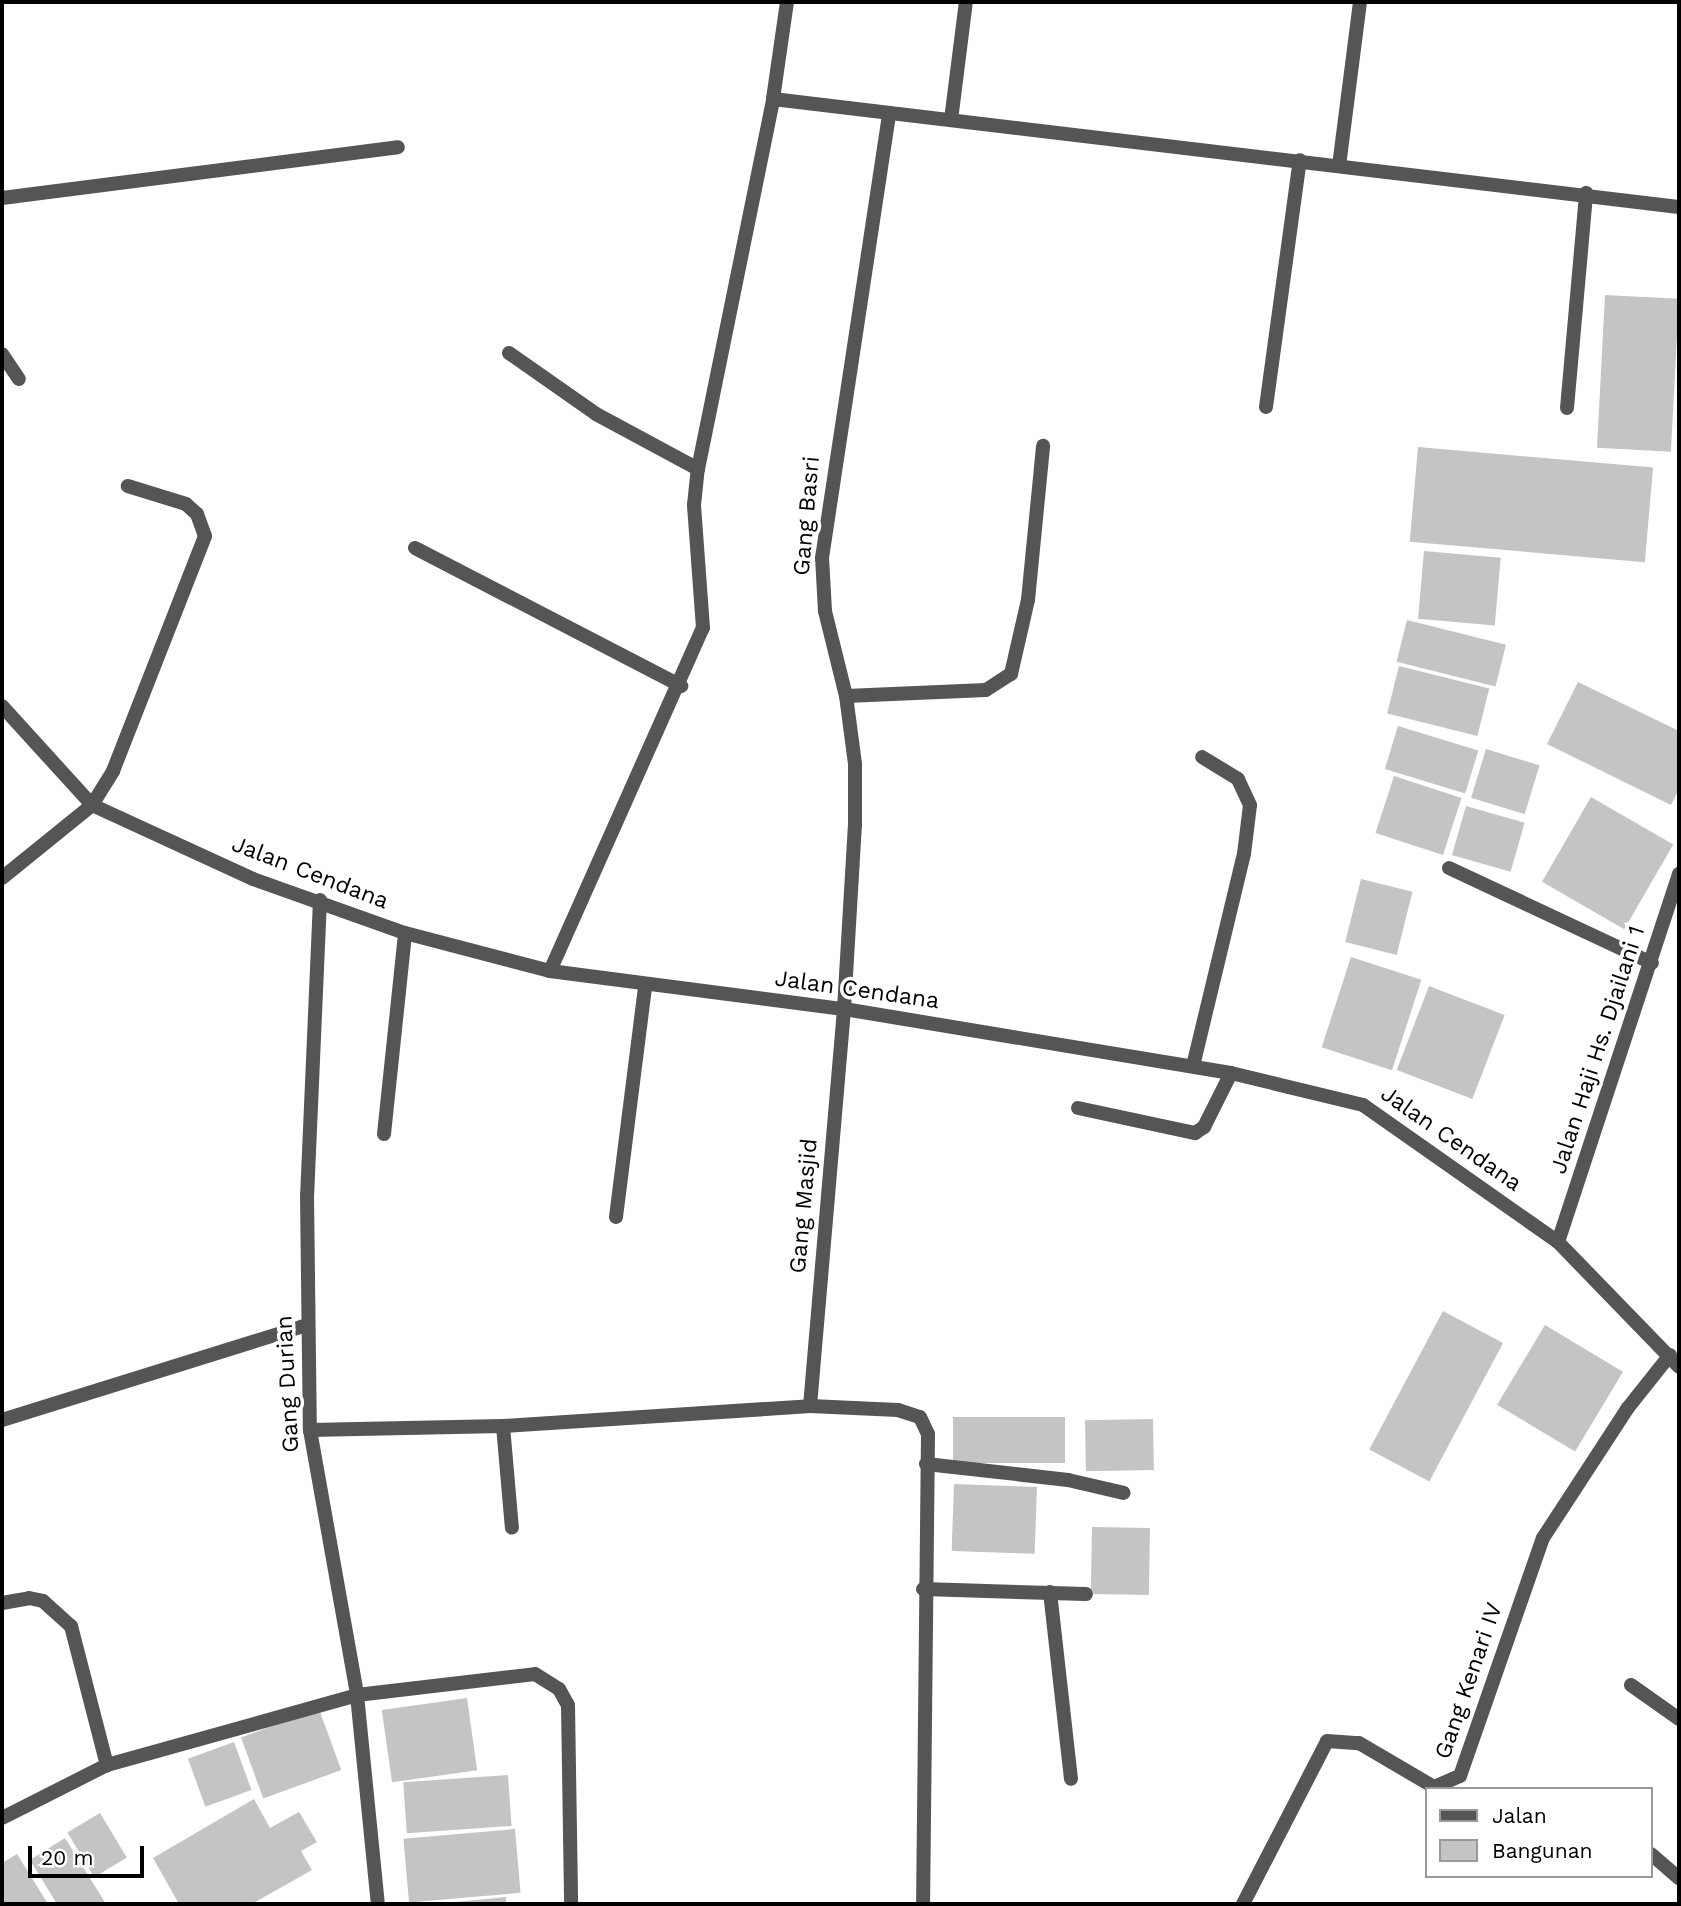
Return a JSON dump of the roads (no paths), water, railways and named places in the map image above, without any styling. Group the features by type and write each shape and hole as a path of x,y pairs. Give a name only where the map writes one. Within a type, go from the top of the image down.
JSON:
{"street":[{"path":"550,971 647,746 681,686 703,628 694,506 698,469 773,99 787,2"},
{"path":"951,120 965,2"},
{"path":"1339,166 1360,2"},
{"path":"773,99 1679,206"},
{"name":"Gang Basri","path":"844,1009 855,825 855,764 846,696 825,611 822,558 888,113"},
{"path":"2,198 398,147"},
{"path":"1266,407 1300,160"},
{"path":"1567,408 1586,193"},
{"path":"2,354 19,379"},
{"path":"509,354 596,414 698,469"},
{"path":"846,696 986,690 1011,674 1028,600 1044,446"},
{"path":"2,878 92,806 113,771 205,536 197,514 186,505 128,486"},
{"path":"415,548 681,686"},
{"name":"Jalan Cendana","path":"2,706 92,806 253,878 320,900 405,933 550,971 645,986 844,1009 1193,1066 1363,1105 1558,1242 1675,1361"},
{"path":"1193,1066 1244,854 1250,806 1238,779 1202,757"},
{"path":"1450,868 1652,962"},
{"name":"Jalan Haji Hs. Djailani 1","path":"1558,1242 1679,881"},
{"name":"Gang Durian","path":"320,900 307,1195 310,1430 357,1695 378,1904"},
{"path":"384,1134 405,933"},
{"path":"616,1217 645,986"},
{"name":"Gang Masjid","path":"810,1406 844,1009"},
{"path":"1079,1108 1195,1133 1214,1110 1231,1073"},
{"path":"2,1420 307,1325"},
{"name":"Gang Kenari IV","path":"1243,1904 1327,1741 1359,1743 1434,1787 1460,1776 1543,1538 1627,1409 1675,1361"},
{"path":"310,1430 503,1426 810,1406 914,1413 928,1434 923,1589 923,1904"},
{"path":"503,1426 512,1528"},
{"path":"926,1464 1068,1480 1124,1493"},
{"path":"923,1589 1086,1594"},
{"path":"1050,1592 1071,1779"},
{"path":"2,1603 29,1598 43,1601 71,1626 107,1765"},
{"path":"2,1818 107,1765 357,1695 522,1674 543,1678 559,1689 568,1706 571,1904"},
{"path":"1631,1685 1679,1719"},
{"path":"1653,1856 1679,1878"}]}
